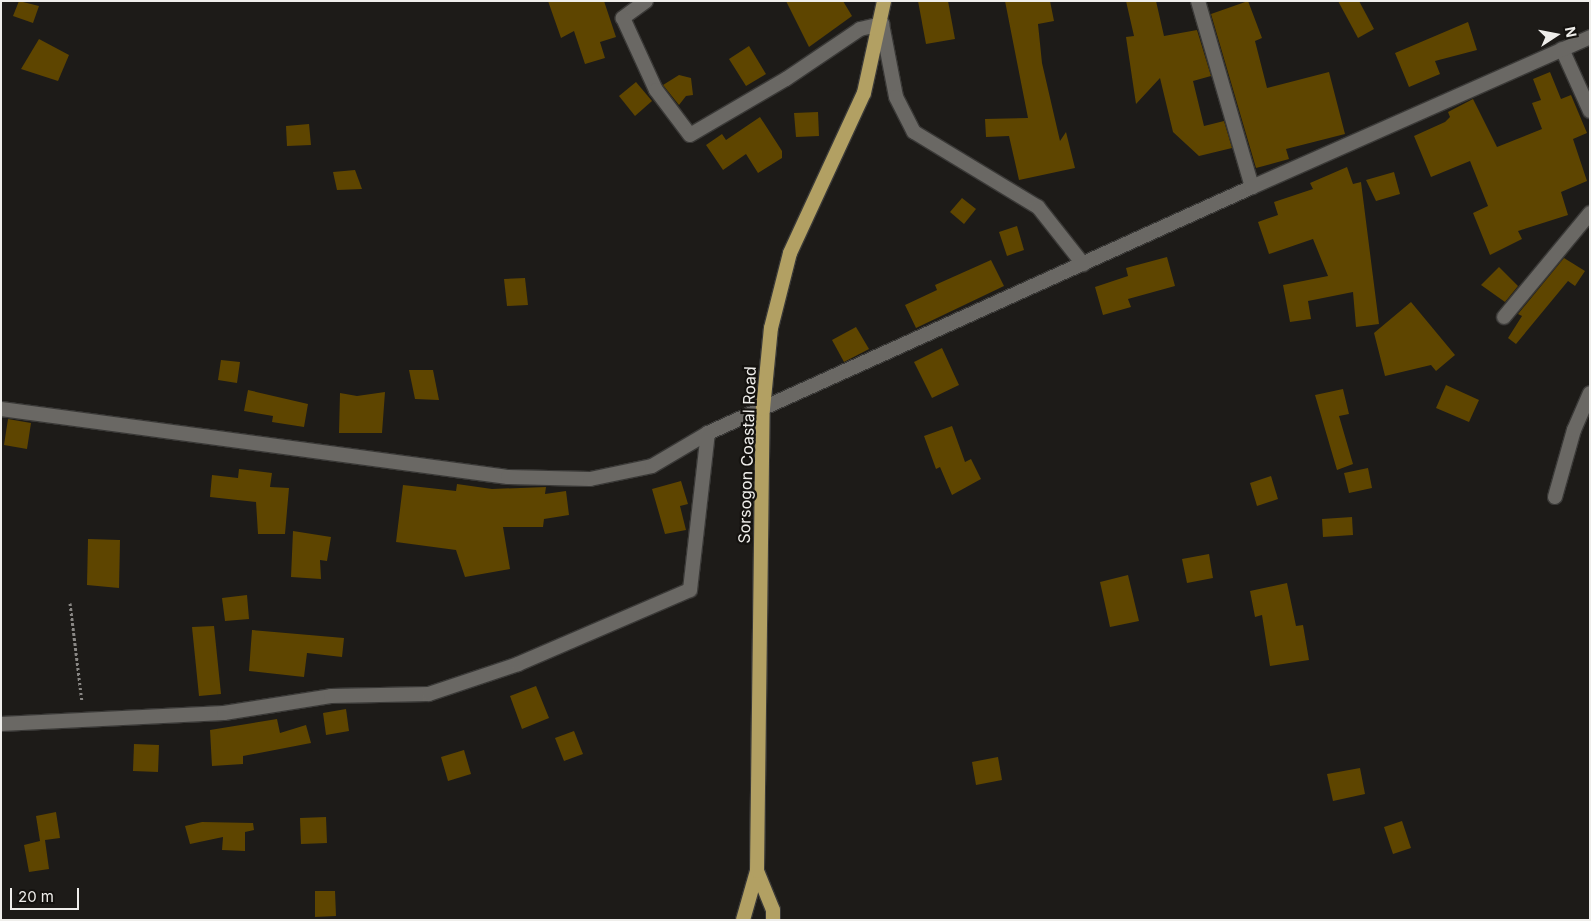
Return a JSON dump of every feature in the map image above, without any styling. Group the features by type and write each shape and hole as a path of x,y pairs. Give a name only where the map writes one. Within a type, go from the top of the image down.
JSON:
{"highway":[{"name":"Sorsogon Coastal Road","path":"743,920 757,872 763,409 771,328 790,253 864,93 882,24 884,1"},
{"name":"Sorsogon Coastal Road","path":"757,872 773,910 773,920"}],"street":[{"path":"646,1 623,18 656,90 690,135 786,79 860,29 882,24 896,97 914,132 1038,206 1082,264"},
{"path":"1198,1 1252,186"},
{"path":"1,409 508,477 590,479 652,466 708,433 1252,186 1590,37"},
{"path":"1562,50 1590,111"},
{"path":"1504,317 1590,213"},
{"path":"1555,497 1574,430 1590,394"},
{"path":"1,724 224,713 330,696 429,694 518,664 690,590 708,433"}],"path":[{"path":"70,603 84,720"}],"building":[{"path":"19,1 39,6 33,23 13,16"},
{"path":"548,1 604,1 616,37 600,42 605,58 585,64 574,31 561,38"},
{"path":"786,1 843,1 852,16 809,47"},
{"path":"918,1 948,1 955,39 926,44"},
{"path":"1005,1 1050,1 1054,21 1038,24 1042,63 1060,141 1066,132 1075,168 1019,180 1009,136 986,137 985,119 1028,118"},
{"path":"1126,1 1156,1 1164,36 1197,30 1211,76 1193,81 1204,126 1224,121 1232,148 1199,156 1173,132 1160,78 1136,104 1126,37 1134,36"},
{"path":"1248,1 1262,38 1255,41 1267,88 1329,72 1345,134 1286,149 1289,159 1256,168 1211,14"},
{"path":"1338,1 1359,1 1374,29 1358,38"},
{"path":"1468,22 1477,50 1435,61 1440,74 1409,87 1395,53"},
{"path":"39,39 69,55 58,81 21,69"},
{"path":"749,46 766,74 746,86 729,59"},
{"path":"1550,72 1561,99 1571,95 1587,133 1573,139 1587,181 1561,192 1568,215 1518,231 1522,239 1490,255 1473,213 1488,206 1470,161 1431,177 1414,136 1445,122 1450,117 1448,112 1473,99 1497,147 1542,129 1532,103 1541,100 1533,79"},
{"path":"679,75 691,78 693,95 686,96 679,105 663,85"},
{"path":"636,82 652,101 635,116 619,96"},
{"path":"818,112 819,136 796,137 794,113"},
{"path":"760,117 782,151 782,158 758,173 746,154 723,170 706,145 722,134 726,140"},
{"path":"309,124 311,145 287,146 286,126"},
{"path":"1347,167 1353,184 1361,182 1379,324 1356,327 1353,292 1308,301 1311,319 1290,322 1283,285 1328,276 1313,239 1269,254 1258,222 1278,215 1274,202 1313,189 1310,183"},
{"path":"355,170 362,189 337,190 333,172"},
{"path":"1394,172 1400,194 1376,201 1366,180"},
{"path":"962,198 976,209 964,224 950,212"},
{"path":"1017,226 1024,250 1007,256 999,232"},
{"path":"1167,257 1175,286 1128,299 1131,307 1103,315 1095,287 1128,276 1126,268"},
{"path":"1564,258 1585,271 1575,286 1568,281 1516,344 1508,338 1522,316 1518,314"},
{"path":"991,260 1004,286 916,328 905,305 937,290 935,285"},
{"path":"1499,267 1518,286 1505,302 1481,285"},
{"path":"525,278 528,305 507,306 504,279"},
{"path":"1411,302 1455,355 1436,371 1431,365 1385,376 1374,333"},
{"path":"856,327 869,349 844,362 832,340"},
{"path":"942,348 959,385 932,398 914,362"},
{"path":"221,360 240,362 237,383 218,380"},
{"path":"409,370 433,370 439,400 415,399"},
{"path":"1446,385 1479,400 1469,422 1436,408"},
{"path":"1343,389 1349,414 1339,416 1353,464 1337,470 1315,395"},
{"path":"248,390 308,404 304,427 272,422 273,416 244,411"},
{"path":"385,392 382,433 339,433 340,393 357,396"},
{"path":"8,419 31,423 27,449 4,445"},
{"path":"952,426 965,462 971,459 981,479 952,495 940,467 936,469 924,436"},
{"path":"1368,468 1372,488 1349,493 1344,473"},
{"path":"239,469 272,473 270,487 289,488 285,534 258,534 256,502 210,497 212,475 238,478"},
{"path":"1271,476 1278,499 1257,506 1250,483"},
{"path":"681,481 688,504 680,506 686,530 665,534 652,489"},
{"path":"457,484 492,489 546,487 545,494 566,491 569,515 544,519 543,527 503,527 510,569 465,577 456,550 396,542 403,485 456,491"},
{"path":"1352,517 1353,535 1323,537 1322,519"},
{"path":"293,531 331,537 327,561 320,560 321,579 291,577"},
{"path":"88,539 120,540 119,588 87,585"},
{"path":"1209,554 1213,578 1187,583 1182,559"},
{"path":"1128,575 1139,621 1110,627 1100,582"},
{"path":"1287,583 1296,626 1303,625 1309,660 1270,666 1262,615 1255,617 1250,591"},
{"path":"247,595 249,619 225,621 222,598"},
{"path":"214,626 221,694 199,696 192,627"},
{"path":"252,630 344,638 342,657 307,653 304,677 249,671"},
{"path":"536,686 549,718 522,729 510,696"},
{"path":"346,709 349,731 326,735 323,713"},
{"path":"277,719 280,733 306,725 311,743 243,756 243,764 212,766 210,730"},
{"path":"574,731 583,754 564,761 555,738"},
{"path":"134,744 159,745 158,772 133,771"},
{"path":"464,750 471,774 448,781 441,757"},
{"path":"998,757 1002,780 976,785 972,762"},
{"path":"1360,768 1365,794 1333,801 1327,774"},
{"path":"56,812 60,838 45,840 49,869 29,872 24,845 40,841 36,816"},
{"path":"326,817 327,843 301,844 300,818"},
{"path":"1402,821 1411,848 1393,854 1384,827"},
{"path":"202,822 253,823 254,830 245,832 245,851 222,850 223,837 190,844 185,826"},
{"path":"315,891 335,891 336,916 315,917"}]}
